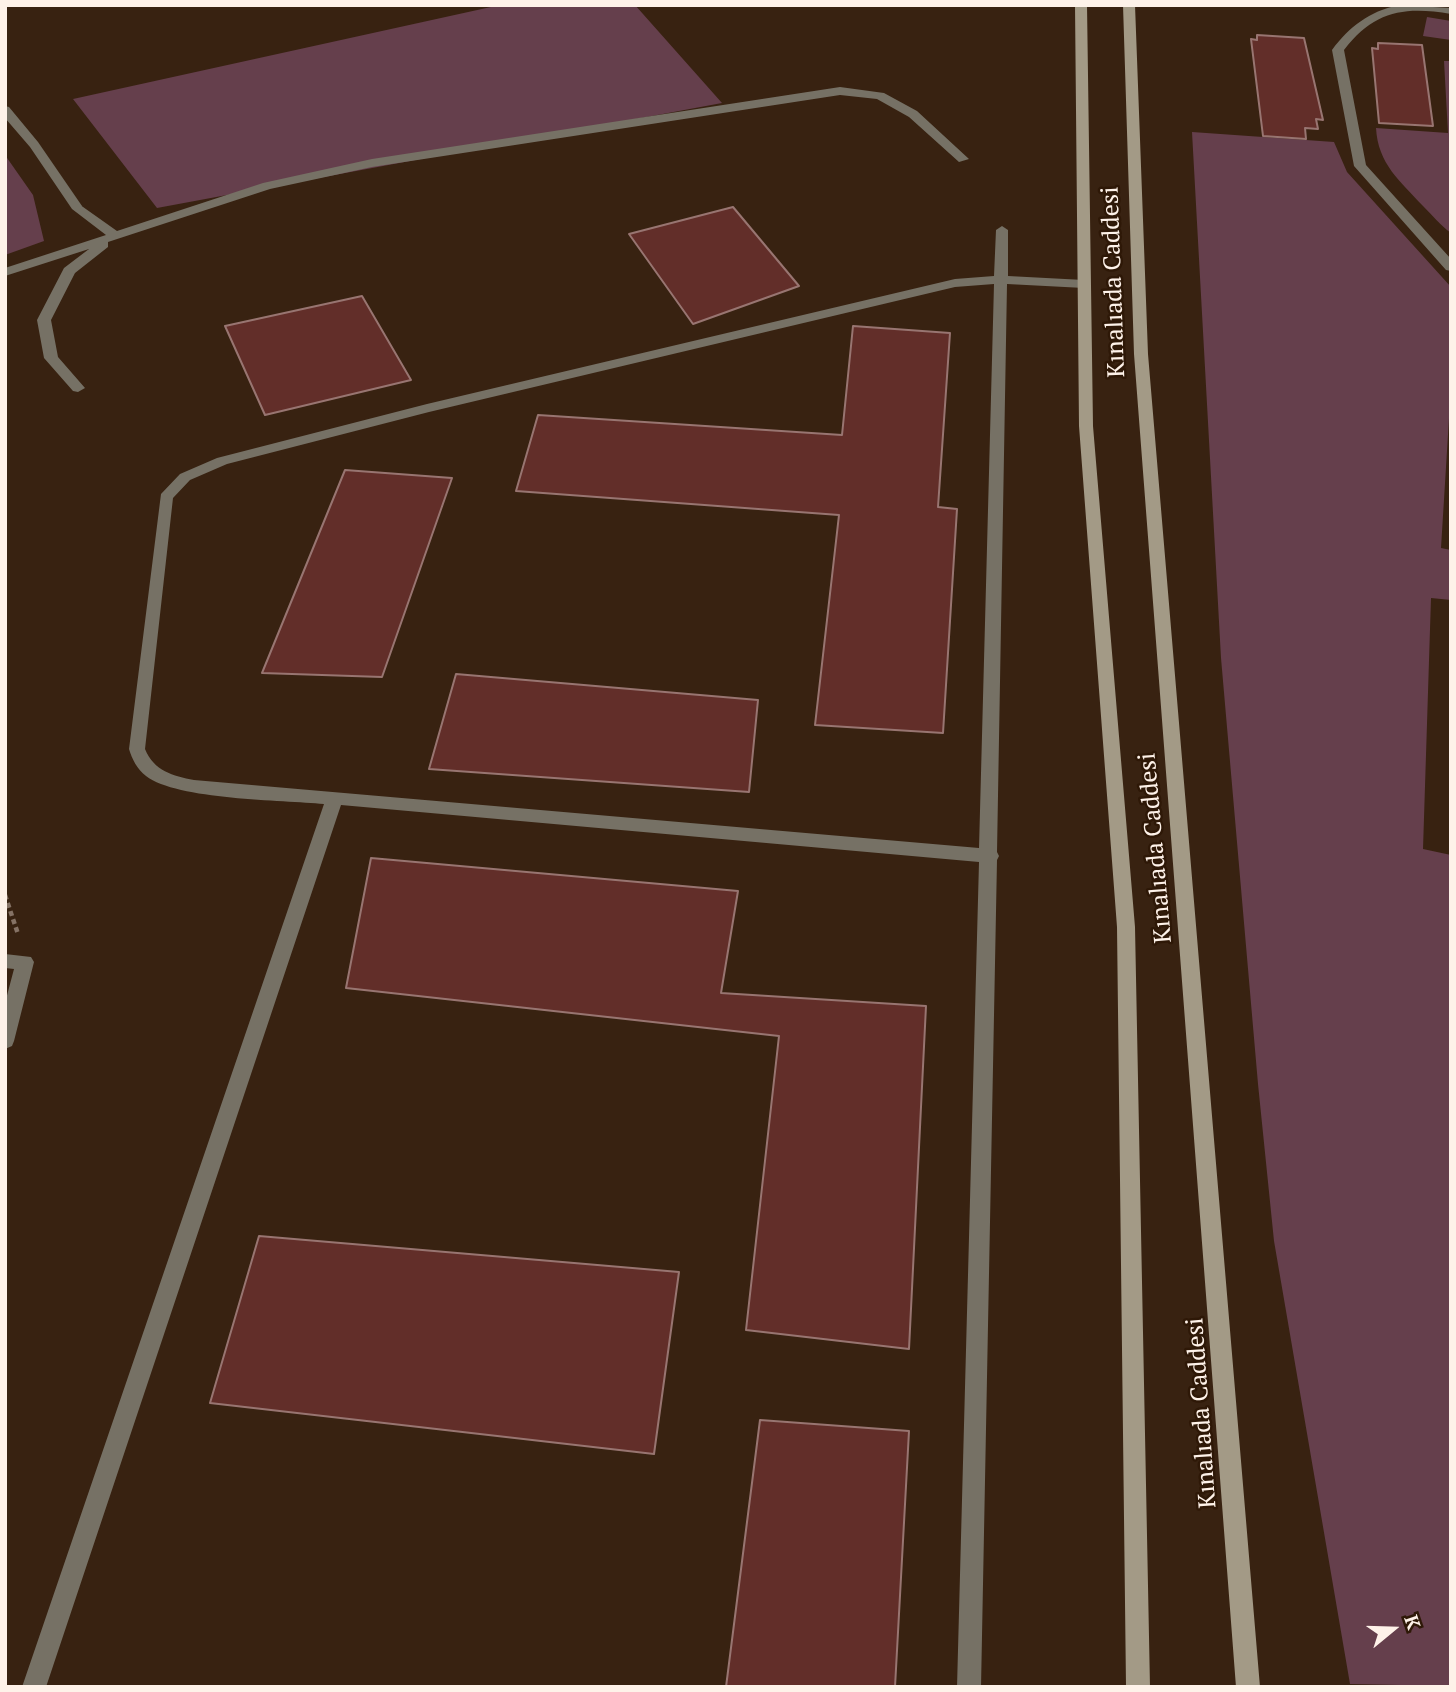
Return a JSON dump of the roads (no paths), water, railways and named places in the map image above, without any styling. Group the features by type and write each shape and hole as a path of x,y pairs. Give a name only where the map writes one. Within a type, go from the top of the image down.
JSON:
{"main road":[{"name":"Kınalıada Caddesi","path":"1081,5 1086,426 1126,927 1138,1687"},
{"name":"Kınalıada Caddesi","path":"1129,5 1141,354 1248,1687"}],"street":[{"path":"1451,11 1422,7 1387,10 1351,31 1338,50 1360,166 1451,267"},
{"path":"5,272 267,186 372,163 840,91 880,96 914,114 963,159"},
{"path":"5,110 34,145 76,206 114,235"},
{"path":"969,1687 990,856 1002,230"},
{"path":"78,388 51,358 44,320 69,271 114,235"},
{"path":"990,856 175,783 160,778 140,762 137,749 166,497 185,477 222,461 439,405 954,283 1001,280 1084,284"},
{"path":"34,1687 335,798"},
{"path":"5,961 25,962 5,1041"}]}
